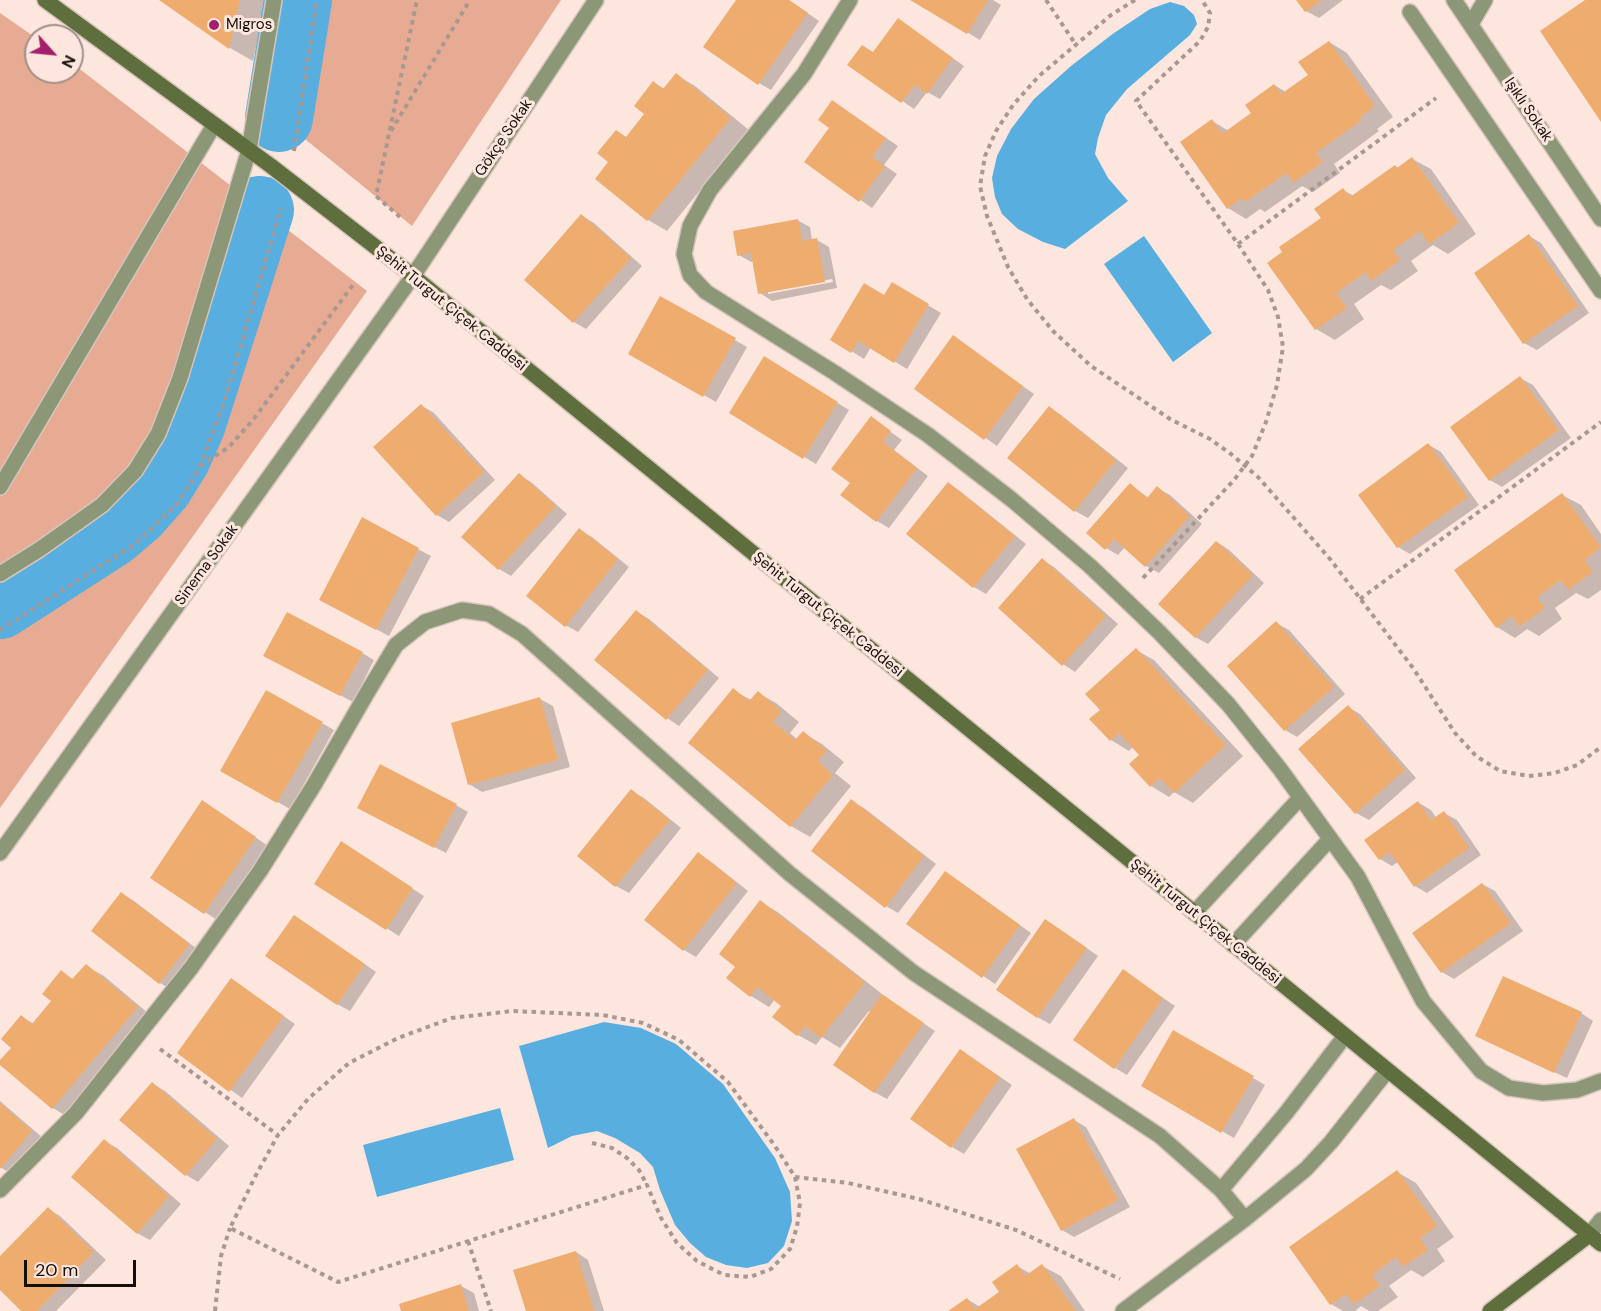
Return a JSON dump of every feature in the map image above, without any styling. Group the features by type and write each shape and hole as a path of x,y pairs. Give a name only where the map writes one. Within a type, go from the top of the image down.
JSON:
{"street":[{"name":"Şehit Turgut Çiçek Caddesi","path":"45,0 249,150 413,276 1595,1239"},
{"path":"0,574 102,505 135,471 158,434 180,378 249,150 274,0"},
{"name":"Gökçe Sokak","path":"413,276 596,0"},
{"path":"850,0 804,74 710,190 690,226 684,254 690,274 706,292 928,435 1011,499 1090,566 1159,632 1228,704 1330,838 1358,877 1423,1001 1481,1071 1509,1088 1543,1093 1577,1090 1601,1081"},
{"name":"Işıklı Sokak","path":"1454,0 1601,219"},
{"path":"1471,24 1485,0"},
{"path":"1410,12 1601,291"},
{"path":"0,488 214,124"},
{"name":"Sinema Sokak","path":"0,853 413,276"},
{"path":"0,1190 76,1113 191,968 260,871 314,785 396,645 425,622 462,610 489,614 522,634 790,874 914,973 1160,1136 1221,1190 1245,1219"},
{"path":"1194,913 1300,798"},
{"path":"1233,945 1330,838"},
{"path":"1221,1190 1286,1113 1345,1036"},
{"path":"1123,1311 1245,1219 1306,1169 1331,1142 1387,1071"},
{"path":"1490,1311 1595,1239 1601,1220"}],"path":[{"path":"289,181 317,0"},
{"path":"400,217 376,196 417,0"},
{"path":"389,135 470,0"},
{"path":"1046,0 1076,45"},
{"path":"1135,0 1111,15 1039,76 1013,105 996,131 984,156 980,186 987,216 1008,267 1027,299 1053,332 1091,366 1170,419 1210,439 1258,477 1330,559 1413,668 1455,733 1476,756 1500,771 1529,776 1555,773 1577,765 1601,747"},
{"path":"1124,599 1234,480 1252,456 1266,422 1277,385 1283,348 1278,317 1268,290 1136,101 1200,40 1208,27 1210,13 1202,0"},
{"path":"1238,244 1458,82"},
{"path":"200,466 229,447 253,420 355,282"},
{"path":"1360,600 1601,422"},
{"path":"215,1311 221,1256 230,1228 278,1135 308,1100 349,1063 409,1034 452,1018 512,1011 603,1015 643,1023 679,1040 728,1082 775,1146 795,1178 800,1203 797,1227 790,1249 771,1269 750,1277 724,1275 697,1261 677,1243 661,1218 639,1170 612,1148 592,1143"},
{"path":"138,1033 278,1135"},
{"path":"795,1178 848,1183 919,1199 1016,1230 1148,1292"},
{"path":"230,1228 338,1282 647,1185"},
{"path":"468,1241 491,1311"}],"shaded area":[{"path":"298,0 561,0 412,226 279,118"},
{"path":"0,13 24,30 24,84 84,84 84,72 367,291 0,808"}],"water":[{"path":"1170,2 1184,6 1194,15 1197,24 1190,35 1127,89 1106,115 1098,138 1095,154 1108,178 1128,201 1065,249 1043,242 1018,229 1002,214 995,197 992,178 997,156 1011,129 1034,99 1071,66 1150,9"},
{"path":"1144,236 1212,333 1173,362 1104,264"},
{"path":"604,1022 641,1028 676,1044 723,1084 775,1158 790,1192 792,1221 784,1246 768,1263 747,1268 726,1265 706,1257 675,1225 653,1167 640,1153 615,1138 597,1131 572,1136 548,1148 519,1046"},
{"path":"500,1108 514,1160 377,1197 363,1145"}],"building":[{"name":"Migros","path":"159,0 240,0 229,49"},
{"path":"736,0 789,0 808,13 758,85 703,47"},
{"path":"910,0 988,0 967,34"},
{"path":"1296,0 1322,0 1305,12"},
{"path":"1585,0 1601,0 1601,122 1540,31"},
{"path":"898,18 953,58 927,94 915,85 901,103 847,65 862,45 873,52"},
{"path":"1329,41 1375,106 1359,118 1362,120 1316,153 1323,162 1293,183 1287,173 1245,202 1242,198 1227,209 1180,142 1212,119 1222,134 1251,113 1245,105 1274,84 1281,94 1308,75 1298,62"},
{"path":"676,73 731,118 647,221 595,179 608,162 597,153 616,130 626,137 644,114 634,106 653,81 663,89"},
{"path":"832,100 886,138 872,157 885,166 859,202 804,162 829,128 818,120"},
{"path":"1412,157 1459,223 1429,244 1420,231 1393,250 1400,260 1371,281 1366,272 1336,293 1347,308 1315,330 1267,263 1282,252 1279,247 1321,218 1314,209 1343,188 1350,197 1395,165 1397,168"},
{"path":"581,214 631,258 573,323 524,280"},
{"path":"798,219 802,241 817,238 825,282 758,294 751,253 737,256 733,231"},
{"path":"1529,234 1578,306 1523,344 1474,273"},
{"path":"892,282 929,304 894,363 858,341 851,353 830,340 864,283 884,295"},
{"path":"660,296 736,338 703,397 628,354"},
{"path":"953,335 1023,386 984,440 914,389"},
{"path":"764,356 838,402 803,459 729,413"},
{"path":"1520,376 1559,430 1489,481 1450,427"},
{"path":"421,404 484,472 436,516 373,447"},
{"path":"1049,406 1116,460 1074,512 1007,458"},
{"path":"871,416 891,431 883,442 917,468 876,522 840,495 850,483 831,469"},
{"path":"1428,443 1468,497 1397,548 1358,495"},
{"path":"519,473 556,506 498,570 461,537"},
{"path":"948,482 1015,536 973,588 906,534"},
{"path":"1130,483 1147,498 1157,486 1190,516 1145,567 1114,539 1105,550 1086,533"},
{"path":"1562,493 1601,547 1585,560 1593,572 1568,590 1561,580 1537,597 1545,608 1519,627 1512,616 1496,628 1454,570"},
{"path":"362,517 419,548 376,630 319,600"},
{"path":"579,528 618,559 565,627 526,596"},
{"path":"1216,541 1253,575 1195,638 1158,604"},
{"path":"1042,558 1106,616 1062,666 998,608"},
{"path":"636,610 708,670 666,720 594,660"},
{"path":"287,612 363,652 340,696 263,656"},
{"path":"1276,621 1334,687 1284,731 1227,666"},
{"path":"1136,648 1226,745 1174,793 1160,778 1150,787 1129,764 1139,755 1119,733 1110,741 1089,719 1100,710 1085,694"},
{"path":"733,688 749,701 758,691 781,711 773,722 795,740 803,731 827,751 818,761 833,775 790,827 688,743"},
{"path":"266,690 323,722 277,803 220,771"},
{"path":"540,697 558,760 468,785 451,723"},
{"path":"1348,705 1405,770 1355,814 1298,749"},
{"path":"380,764 457,804 434,848 357,808"},
{"path":"631,789 670,820 615,887 577,856"},
{"path":"851,799 924,856 885,908 811,851"},
{"path":"202,800 256,837 204,914 150,878"},
{"path":"1418,801 1431,820 1444,811 1469,848 1414,887 1390,852 1379,860 1364,840"},
{"path":"341,841 413,888 386,930 314,884"},
{"path":"698,852 737,883 683,951 644,920"},
{"path":"945,871 1020,925 982,978 906,924"},
{"path":"1482,883 1511,923 1441,973 1412,933"},
{"path":"121,892 190,944 159,984 91,931"},
{"path":"760,900 865,982 821,1038 805,1026 797,1036 772,1017 781,1006 757,987 750,997 726,978 735,967 719,954"},
{"path":"294,915 365,964 337,1005 265,956"},
{"path":"1045,919 1087,948 1037,1018 996,990"},
{"path":"86,964 138,1007 52,1109 0,1065 0,1060 11,1048 1,1039 21,1015 32,1024 51,1001 42,994 61,970 72,979"},
{"path":"1123,969 1163,998 1114,1069 1073,1040"},
{"path":"1503,976 1582,1012 1554,1073 1475,1036"},
{"path":"231,978 284,1016 229,1092 177,1053"},
{"path":"882,994 924,1023 874,1093 833,1065"},
{"path":"1173,1030 1254,1076 1221,1133 1141,1086"},
{"path":"960,1049 1000,1077 951,1148 910,1119"},
{"path":"152,1082 217,1139 185,1176 119,1120"},
{"path":"0,1103 32,1131 0,1169"},
{"path":"1074,1118 1118,1200 1061,1231 1016,1149"},
{"path":"104,1139 169,1196 137,1234 71,1177"},
{"path":"1397,1170 1437,1226 1420,1238 1428,1250 1403,1267 1396,1257 1372,1275 1380,1286 1354,1304 1346,1294 1330,1305 1289,1247"},
{"path":"48,1207 94,1252 37,1311 21,1311 0,1290 0,1256"},
{"path":"576,1251 594,1311 526,1311 513,1270"},
{"path":"1017,1264 1025,1276 1042,1264 1076,1311 948,1311 967,1298 975,1309 999,1292 992,1282"},
{"path":"461,1284 469,1311 401,1311 399,1304"}],"waterway":[{"path":"279,118 298,0"},
{"path":"0,605 110,534 136,512 159,486 177,457 192,423 260,210"}],"place":[{"name":"Migros","path":"214,25"}]}
